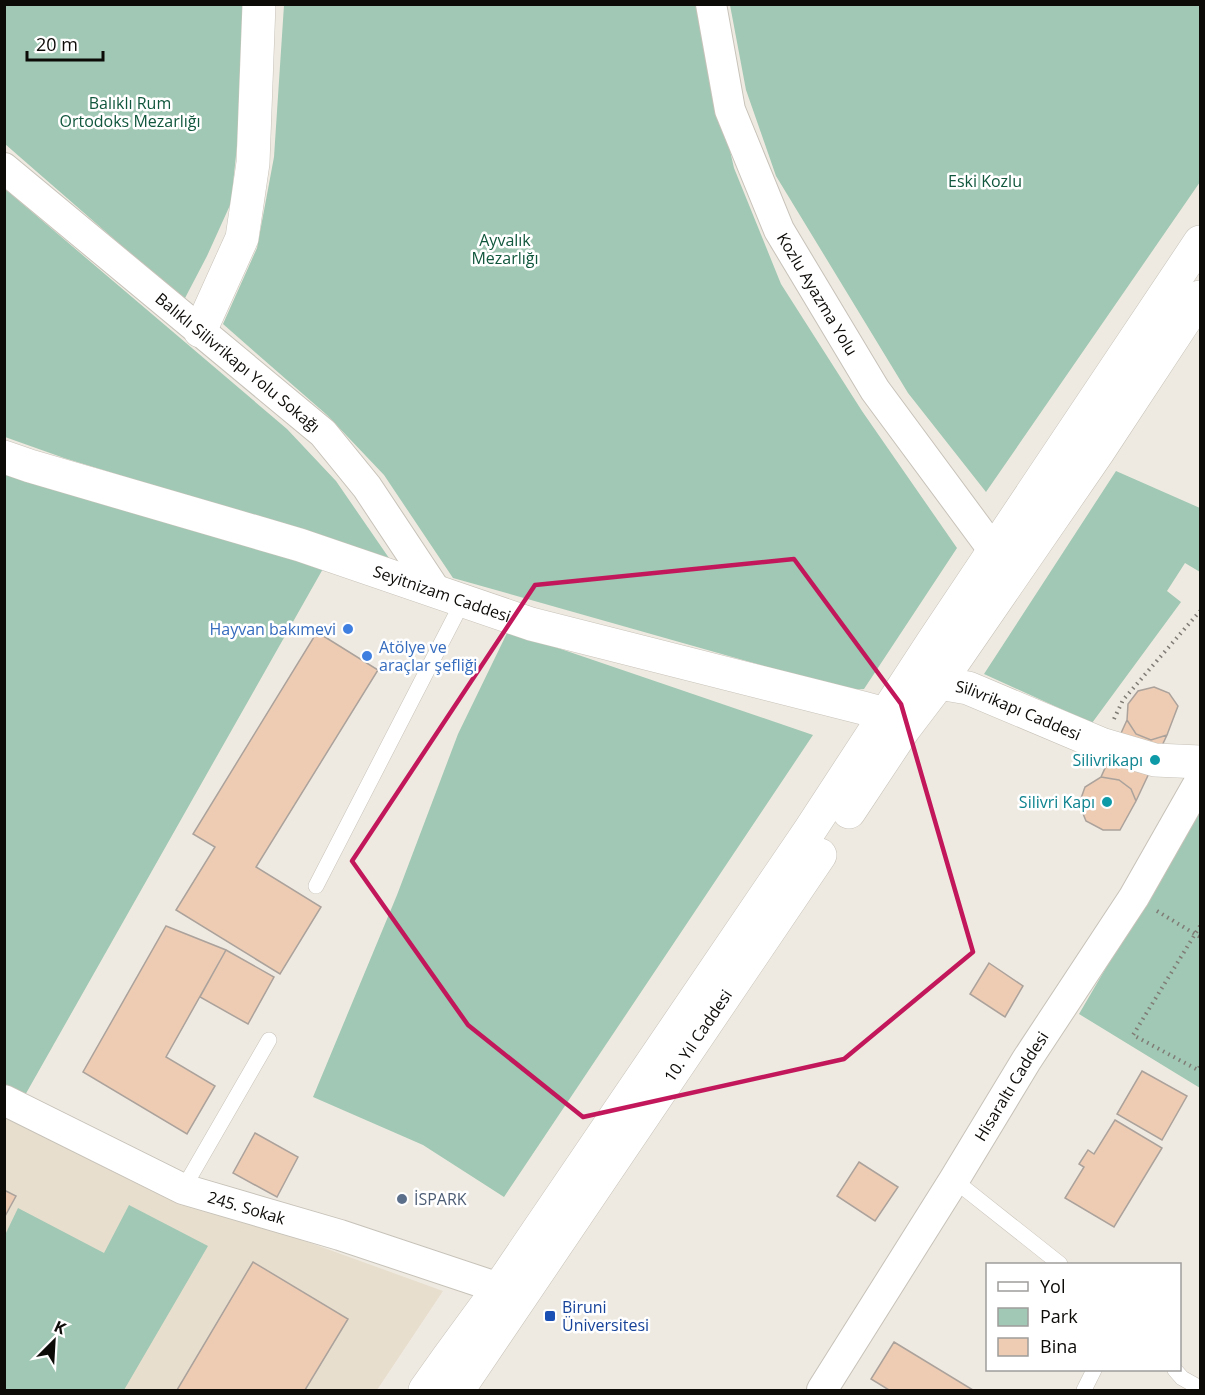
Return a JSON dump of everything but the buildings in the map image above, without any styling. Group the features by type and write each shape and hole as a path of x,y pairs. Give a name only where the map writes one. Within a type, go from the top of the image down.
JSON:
{"main road":[{"path":"200,331 242,238 253,163 259,4"},
{"name":"10. Yıl Caddesi","path":"425,1390 499,1288 826,805 1200,242"},
{"path":"885,714 898,712 915,703 939,683 1098,452 1200,297"},
{"name":"Seyitnizam Caddesi","path":"4,457 300,544 531,624 885,714"},
{"name":"Silivrikapı Caddesi","path":"904,686 930,682 968,688 1101,744 1155,760 1200,762"},
{"name":"10. Yıl Caddesi","path":"458,1390 904,729 939,683"}],"street":[{"name":"Kozlu Ayazma Yolu","path":"711,4 730,110 779,230 875,390 994,551"},
{"name":"Balıklı Silivrikapı Yolu Sokağı","path":"4,168 323,433 449,596"},
{"name":"Hisaraltı Caddesi","path":"822,1390 1026,1061 1134,897 1200,781"},
{"name":"245. Sokak","path":"4,1100 183,1189 340,1235 499,1288"}],"lane":[{"path":"316,886 449,596"},
{"path":"183,1189 269,1040"},
{"path":"954,1180 1059,1263"},
{"path":"1084,1390 1094,1371"},
{"path":"1176,1371 1182,1378 1200,1388"}],"path":[{"path":"1101,744 1123,700 1200,611"},
{"path":"1134,897 1200,937"},
{"path":"1200,926 1133,1035 1198,1070 1200,1066"}],"highlighted area":[{"path":"794,559 901,704 973,952 844,1059 583,1117 468,1025 352,861 535,585"}],"shaded area":[{"path":"5,1115 173,1193 443,1291 377,1390 5,1390"}],"green space":[{"name":"Balıklı Rum Ortodoks Mezarlığı","path":"5,5 244,5 239,127 231,203 184,300 5,144"},
{"name":"Ayvalık Mezarlığı","path":"284,5 699,5 734,168 781,284 862,411 957,548 864,689 849,690 453,578 384,475 327,415 223,324 257,248 274,157"},
{"name":"Eski Kozlu","path":"730,5 1200,5 1200,182 986,492 908,393 776,176 746,90"},
{"path":"5,189 287,429 336,481 389,558 64,458 5,437"},
{"path":"5,471 324,567 24,1097 5,1086"},
{"path":"1116,471 1200,508 1200,572 1185,563 1167,591 1181,602 1092,723 984,674"},
{"path":"508,631 813,735 504,1197 423,1145 313,1097 397,895 458,734"},
{"path":"1200,807 1200,1088 1079,1014"},
{"path":"129,1205 208,1246 124,1390 5,1390 5,1235 18,1208 104,1253"}],"place":[{"name":"Hayvan bakımevi","path":"348,629"},
{"name":"Atölye ve araçlar şefliği","path":"367,656"},
{"name":"Silivrikapı","path":"1155,760"},
{"name":"Silivri Kapı","path":"1107,802"},
{"name":"İSPARK","path":"402,1199"},
{"name":"Biruni Üniversitesi","path":"550,1316"}]}
